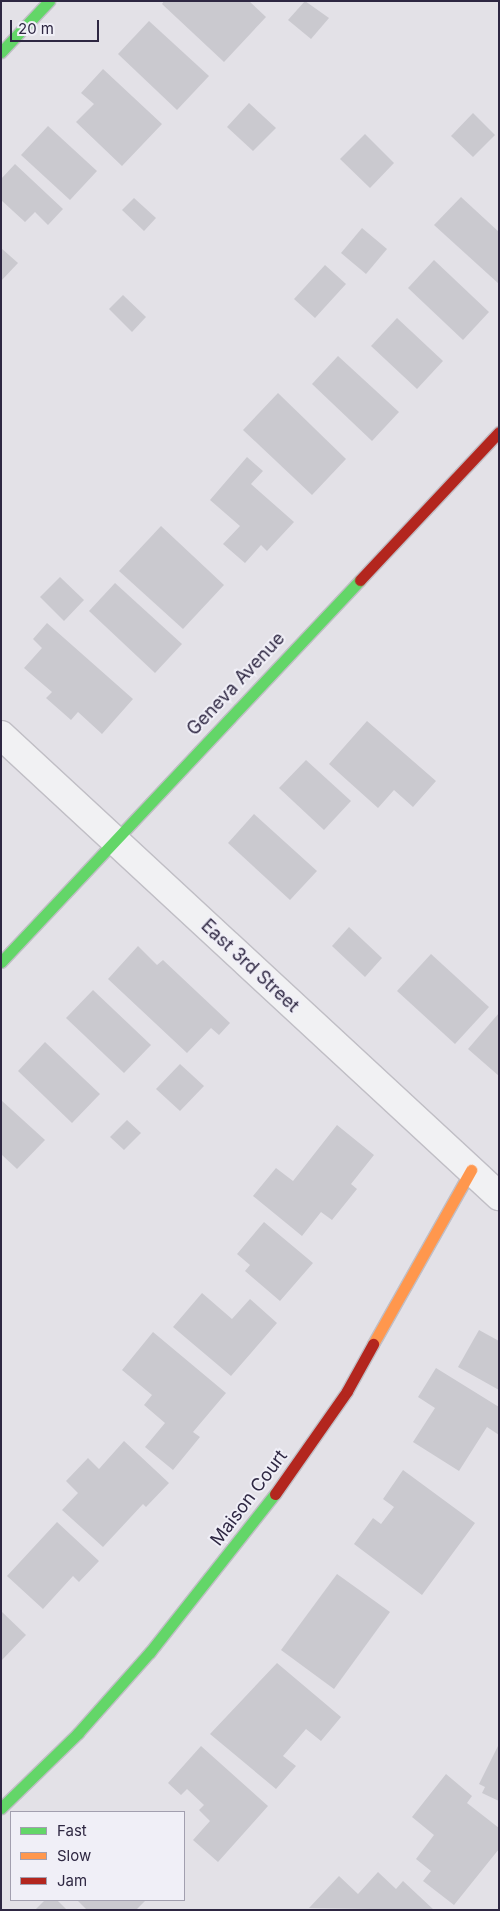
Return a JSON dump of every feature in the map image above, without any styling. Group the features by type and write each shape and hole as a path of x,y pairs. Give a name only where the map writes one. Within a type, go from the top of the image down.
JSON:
{"street":[{"path":"1,52 49,1"},
{"name":"Geneva Avenue","path":"1,962 114,839 499,432"},
{"name":"East 3rd Street","path":"1,735 499,1196"},
{"name":"Maison Court","path":"1,1808 78,1732 150,1652 272,1499 347,1391 471,1170"}],"building":[{"path":"164,1 249,1 266,17 224,62 162,4"},
{"path":"305,1 329,18 311,39 288,20"},
{"path":"149,21 209,76 177,110 118,54"},
{"path":"103,69 162,124 122,166 76,122 94,104 81,93"},
{"path":"249,103 276,128 253,151 227,127"},
{"path":"473,113 495,135 473,157 451,136"},
{"path":"48,126 97,171 70,200 21,155"},
{"path":"365,134 394,163 370,188 340,159"},
{"path":"15,164 63,209 48,225 35,212 25,222 1,200 1,179"},
{"path":"461,197 499,232 499,284 434,225"},
{"path":"134,198 156,218 144,231 122,210"},
{"path":"362,228 387,249 366,274 341,253"},
{"path":"1,248 18,263 1,281"},
{"path":"434,260 489,312 463,340 408,288"},
{"path":"325,265 346,284 315,318 294,299"},
{"path":"123,295 146,317 132,332 109,309"},
{"path":"397,318 443,361 417,389 371,346"},
{"path":"338,356 399,412 372,441 312,384"},
{"path":"278,393 346,459 312,495 243,430"},
{"path":"247,457 263,471 251,484 294,522 267,551 261,545 245,563 223,544 240,526 210,500"},
{"path":"161,526 224,585 183,629 119,571"},
{"path":"60,577 84,600 64,621 40,597"},
{"path":"115,583 182,644 155,673 89,611"},
{"path":"47,623 133,699 102,734 78,712 71,720 46,698 52,692 24,668 42,648 33,639"},
{"path":"367,721 436,781 413,807 394,790 378,808 329,764"},
{"path":"306,760 351,801 324,830 279,788"},
{"path":"254,814 317,871 290,900 228,843"},
{"path":"349,927 382,958 365,977 332,946"},
{"path":"138,946 157,965 163,960 230,1023 219,1035 211,1028 187,1053 108,979"},
{"path":"431,954 489,1007 455,1044 397,991"},
{"path":"93,990 151,1045 124,1073 66,1018"},
{"path":"499,1013 499,1076 468,1049"},
{"path":"45,1042 100,1094 72,1123 18,1071"},
{"path":"180,1064 204,1086 180,1111 156,1089"},
{"path":"1,1100 45,1140 17,1169 1,1154"},
{"path":"127,1120 141,1133 124,1150 110,1137"},
{"path":"337,1125 374,1155 351,1184 357,1189 332,1220 321,1212 302,1236 253,1196 276,1168 293,1181"},
{"path":"264,1222 313,1263 280,1301 245,1271 250,1265 237,1254"},
{"path":"202,1293 232,1319 250,1299 277,1323 231,1376 173,1327"},
{"path":"479,1330 499,1341 499,1390 458,1367"},
{"path":"153,1332 226,1393 193,1432 200,1437 173,1470 145,1447 165,1423 144,1405 152,1395 122,1370"},
{"path":"436,1368 499,1407 499,1435 487,1427 459,1471 413,1442 435,1408 418,1397"},
{"path":"124,1441 169,1483 146,1507 143,1504 103,1547 62,1510 78,1493 66,1481 88,1458 99,1469"},
{"path":"403,1470 475,1523 422,1595 354,1544 373,1518 381,1524 394,1507 383,1499"},
{"path":"57,1522 99,1561 79,1582 73,1576 43,1609 7,1576"},
{"path":"337,1574 390,1612 334,1689 281,1650"},
{"path":"1,1611 26,1635 1,1661"},
{"path":"277,1663 341,1717 321,1741 306,1729 283,1756 296,1766 276,1789 210,1734"},
{"path":"499,1744 499,1801 482,1793 485,1787 479,1784"},
{"path":"201,1746 268,1806 218,1862 193,1840 210,1821 199,1810 204,1805 187,1789 181,1795 168,1783"},
{"path":"446,1774 472,1796 467,1803 499,1828 499,1849 454,1905 423,1881 431,1871 416,1859 434,1835 412,1817"},
{"path":"378,1872 396,1889 403,1881 434,1910 309,1908 339,1876 358,1894"},
{"path":"44,1901 58,1901 67,1910 35,1910"},
{"path":"78,1901 145,1901 136,1910 87,1910"}],"traffic: fast":[{"path":"1,52 49,1"},
{"path":"1,962 360,580"},
{"path":"1,1808 78,1733 150,1652 275,1494"}],"traffic: slow":[{"path":"373,1344 471,1170"}],"traffic: jam":[{"path":"360,580 499,432"},
{"path":"275,1494 347,1391 373,1344"}]}
